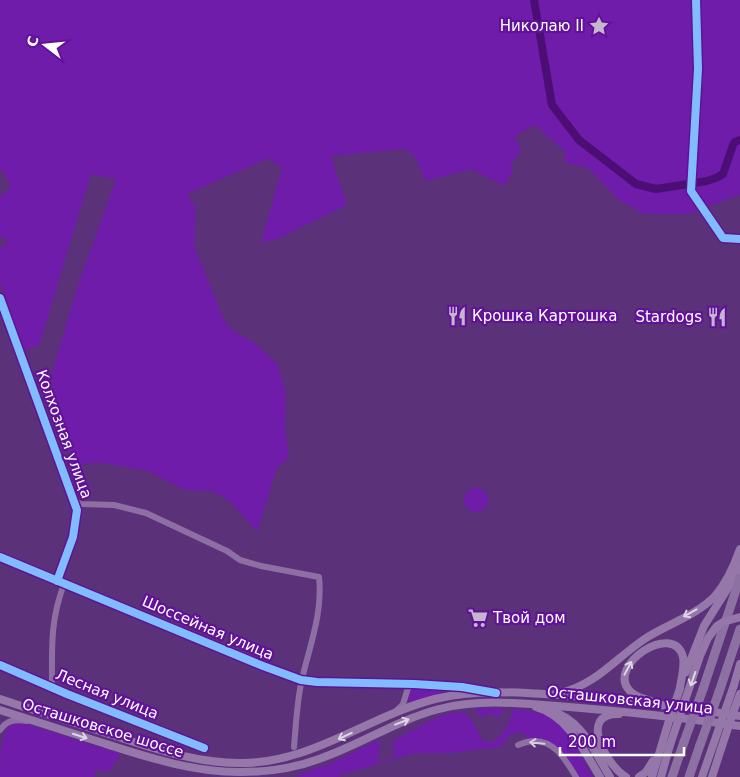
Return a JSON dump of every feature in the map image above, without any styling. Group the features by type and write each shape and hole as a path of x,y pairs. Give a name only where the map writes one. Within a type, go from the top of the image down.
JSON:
{"highway":[{"path":"672,777 740,578"},
{"path":"689,777 740,629"}],"main road":[{"path":"717,604 740,549"},
{"path":"652,777 661,743 696,643 740,565"},
{"path":"540,694 567,691 592,680 640,642 701,607 714,597 726,582"},
{"path":"661,777 700,656 708,638 723,622 740,617"},
{"path":"667,706 636,696 630,692 624,682 625,671 628,666 652,646 660,643 671,644 678,649 683,657 681,683"},
{"path":"702,777 740,664"},
{"name":"Осташковская улица","path":"520,693 667,706 740,716"},
{"name":"Осташковское шоссе","path":"0,699 169,754 212,762 241,763 265,761 314,749 389,715 436,699 462,695 520,693"},
{"path":"712,777 740,694"},
{"path":"517,703 562,716 578,726 610,777"},
{"name":"Осташковская улица","path":"517,703 661,715 740,726"},
{"name":"Осташковское шоссе","path":"0,710 168,763 206,770 242,772 266,771 318,760 393,726 439,709 463,704 517,703"},
{"path":"539,708 551,714 570,730 600,777"},
{"path":"626,777 620,774 614,767 600,743 597,735 599,724 603,719 614,714 661,715"},
{"path":"639,777 650,766 661,743"},
{"path":"717,777 721,749"}],"street":[{"name":"Колхозная улица","path":"0,298 72,499 79,507"},
{"name":"Колхозная улица","path":"79,507 114,505 146,513 240,560 319,577 321,592 302,680"},
{"name":"Колхозная улица","path":"57,581 73,537 79,507"},
{"name":"Шоссейная улица","path":"0,557 262,666 302,680 462,687 496,693"},
{"path":"52,687 52,630 56,605 64,584"},
{"name":"Лесная улица","path":"0,665 66,694 204,748"},
{"path":"294,747 302,680"},
{"path":"395,684 404,698"},
{"path":"389,715 403,704 408,688 414,684"},
{"path":"0,730 7,722 12,720 47,725"},
{"path":"518,744 534,741 552,746 558,751 576,777"}],"shaded area":[{"path":"0,0 740,0 740,196 738,195 689,214 644,214 619,200 589,169 566,163 564,159 566,152 534,125 515,136 521,151 512,163 512,173 504,186 471,169 425,181 415,158 409,151 404,149 331,156 347,205 275,240 261,242 282,168 269,158 187,194 196,207 194,246 221,313 230,329 252,341 277,363 286,392 285,427 289,457 277,468 257,532 231,502 212,491 184,490 148,471 103,463 88,463 75,468 56,405 51,377 77,288 116,179 91,174 39,346 23,350 0,282 0,249 8,242 5,238 0,238 0,196 9,190 11,186 0,169"},
{"path":"476,488 485,491 488,500 485,509 476,512 467,509 464,500 467,491"},
{"path":"411,689 446,692 409,702 407,700"},
{"path":"505,708 495,718 495,715 486,714 485,717 480,716 474,709"},
{"path":"513,708 547,715 562,726 574,742 593,777 578,777 558,748 527,739 524,733 519,732 509,735 502,746 498,747 451,753 420,753 382,763 382,761 394,757 393,741 429,721 450,713 459,712 466,714 485,742 494,742 508,726"},
{"path":"13,722 23,723 119,753 120,756 108,772 96,769 94,777 0,777 3,739 5,732"},
{"path":"378,740 380,747 379,764 342,774 338,777 297,777 301,772 302,774 325,766"}],"waterway":[{"path":"534,0 552,105 579,140 636,184 656,189 707,181 718,177 723,174 733,145 740,140"}],"cycle path":[{"path":"696,0 698,69 691,191 723,238 740,239"},
{"path":"0,298 77,510 73,537 57,581"},
{"path":"0,557 301,680 462,687 496,693"},
{"path":"0,665 67,694 204,748"}],"place":[{"name":"Николаю II","path":"599,26"},
{"name":"Крошка Картошка","path":"457,316"},
{"name":"Stardogs","path":"717,317"},
{"name":"Твой дом","path":"478,618"}]}
